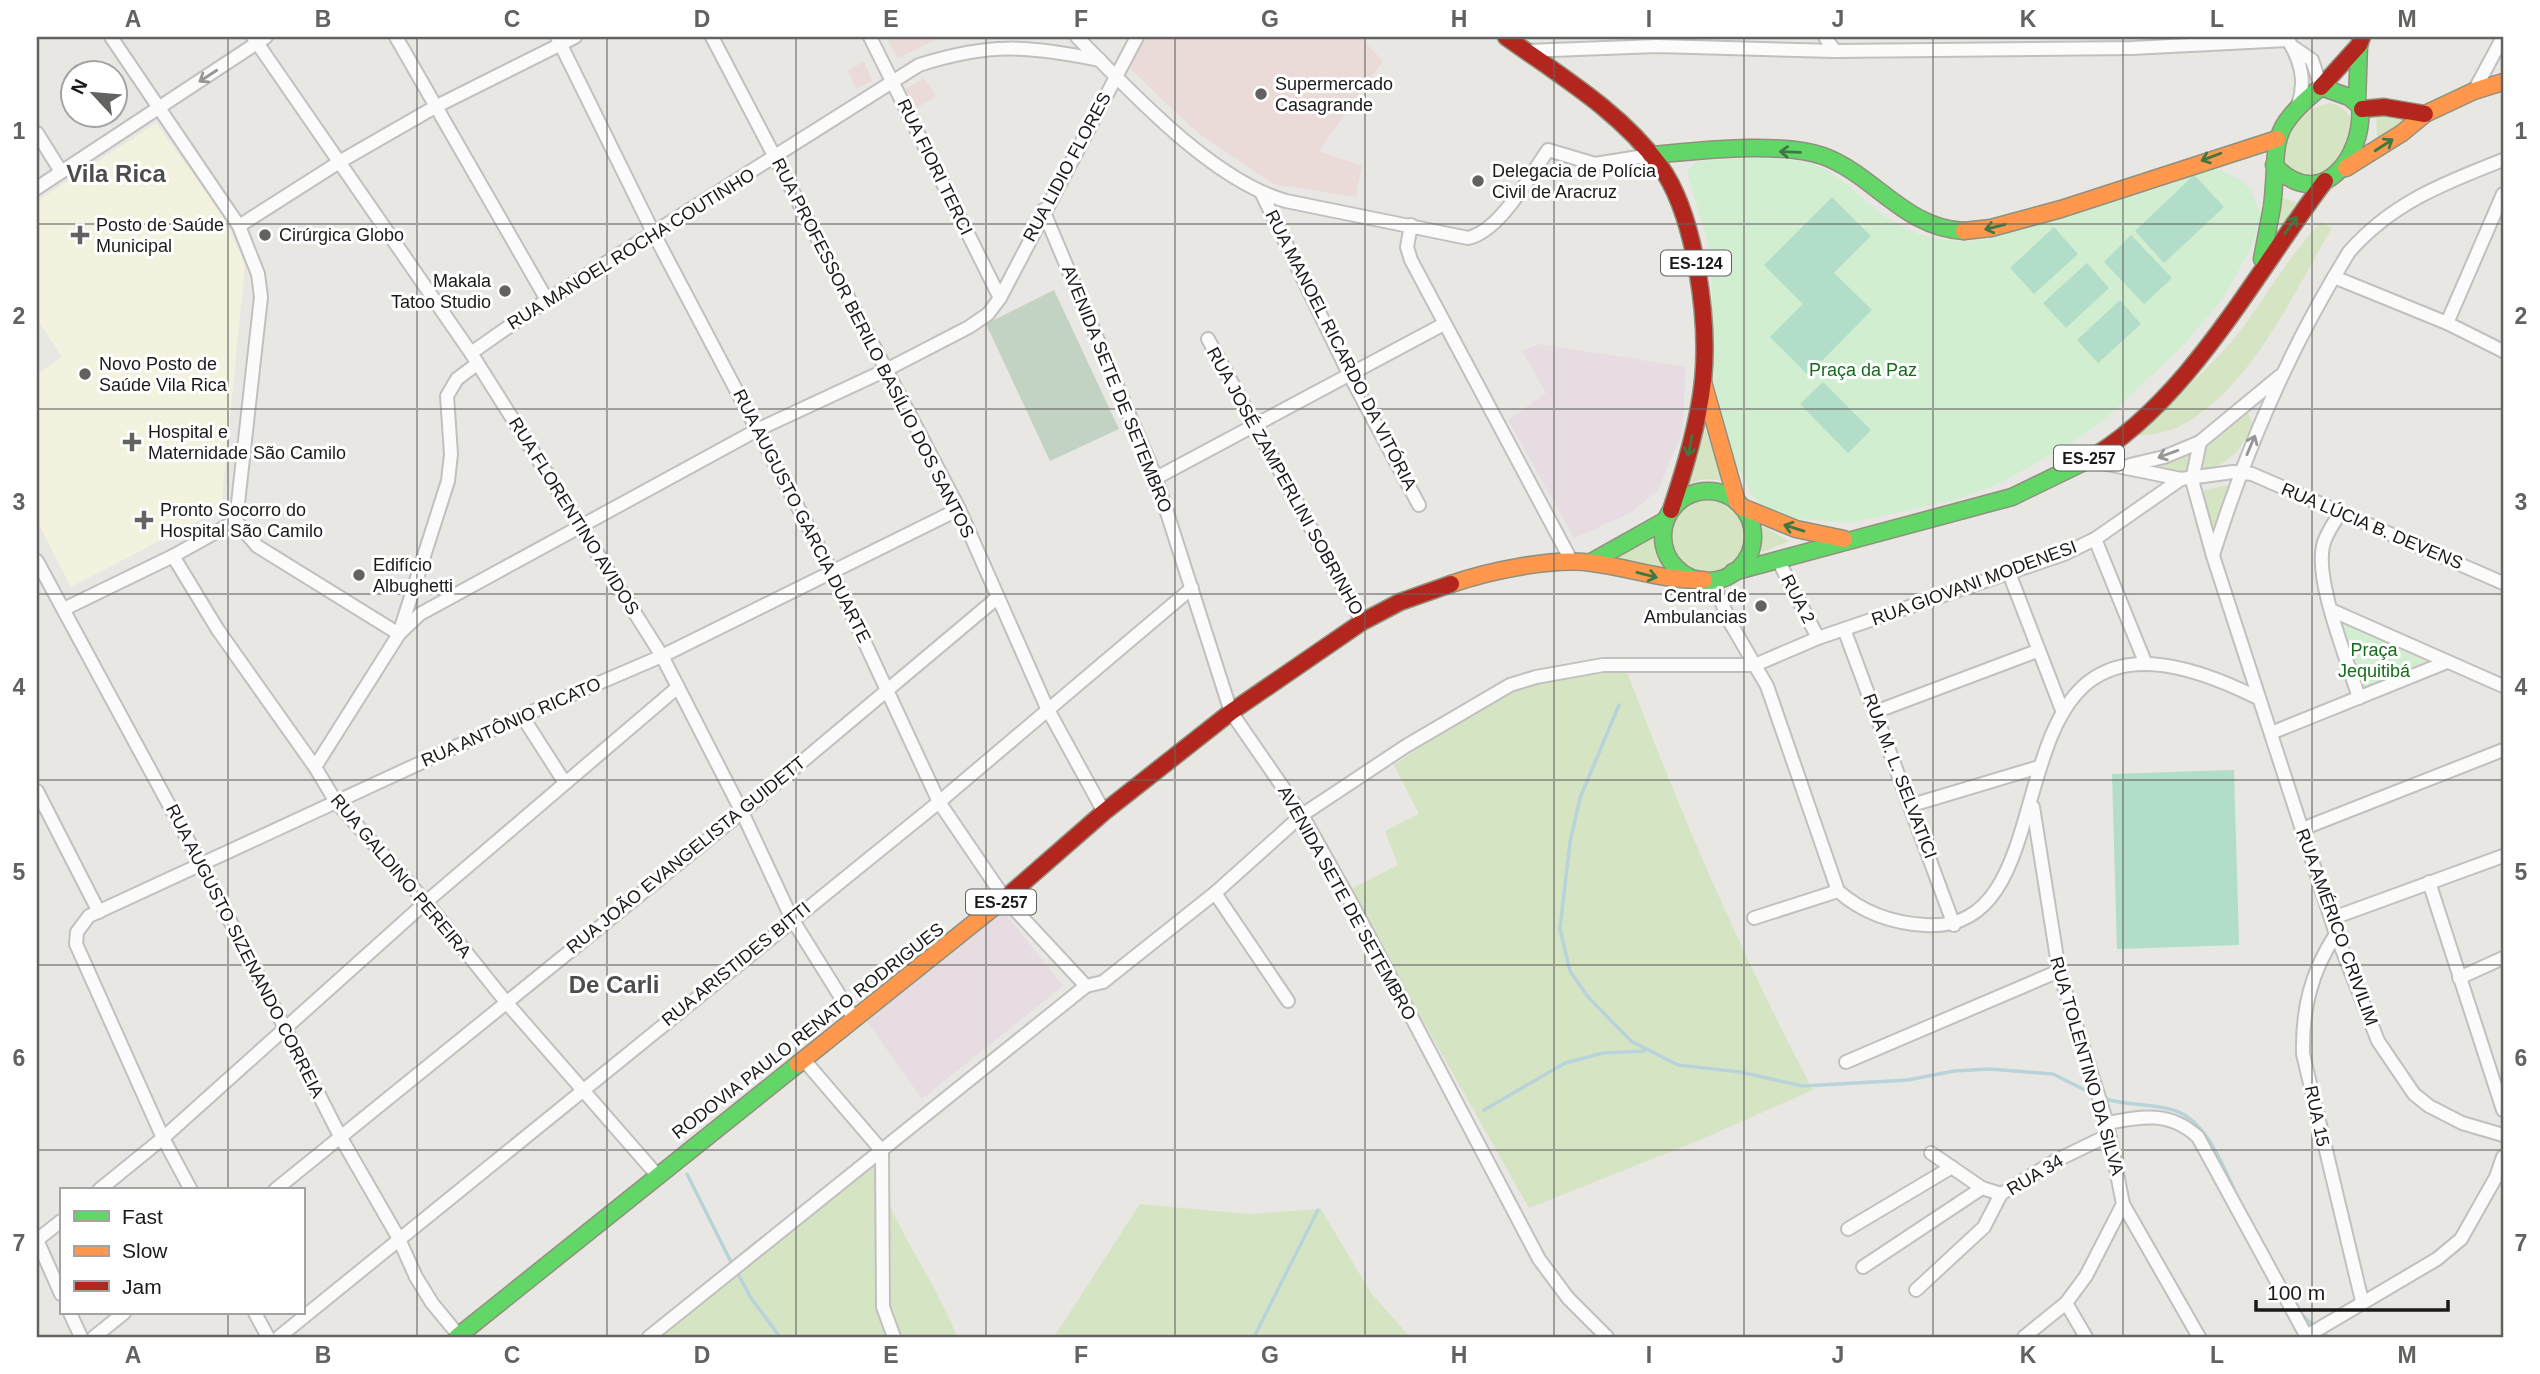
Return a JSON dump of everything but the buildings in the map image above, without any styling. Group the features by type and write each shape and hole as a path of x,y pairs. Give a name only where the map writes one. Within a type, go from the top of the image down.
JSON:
{"main road":[{"name":"ES-124","path":"1506,37 1596,105 1651,155 1660,164 1679,200 1696,258 1701,296 1703,381 1688,458 1669,515"},
{"name":"ES-257","path":"2321,88 2360,41"},
{"name":"ES-257","path":"1733,572 2012,497 2087,460 2123,435 2186,373 2223,327 2303,207 2356,147 2362,125 2360,41"},
{"path":"2273,165 2282,177 2296,184 2313,186 2402,133 2425,114 2474,91 2503,82"},
{"path":"2298,106 2321,88 2360,106 2425,114"},
{"name":"ES-257","path":"2260,271 2273,200 2273,165 2277,139 2298,106"},
{"path":"1651,155 1692,152 1813,153 1839,166 1891,204 1932,227 1976,232 2057,211 2229,150 2277,139"},
{"name":"ES-124","path":"1703,381 1740,504"},
{"path":"1702,491 1727,495 1740,504 1751,523 1752,542 1746,559 1733,572 1708,580 1686,575 1668,555 1663,538 1669,515 1680,501 1702,491"},
{"name":"ES-257","path":"1740,504 1796,529 1849,540"},
{"name":"ES-257","path":"1591,562 1669,515"},
{"name":"ES-257","path":"1591,562 1678,581 1708,580"},
{"name":"RODOVIA PAULO RENATO RODRIGUES","path":"458,1337 1005,899 1104,812 1231,712 1362,622 1400,602 1458,582 1505,570 1591,562"}],"street":[{"path":"111,37 239,226 258,274 261,297 236,521 257,547 399,634 315,767"},
{"path":"396,37 547,300"},
{"path":"239,226 341,161 435,107 559,40 575,37"},
{"name":"RUA PROFESSOR BERILO BASÍLIO DOS SANTOS","path":"712,37 959,509 1047,708 1104,812"},
{"name":"RUA FIORI TERCI","path":"870,37 894,80 1000,298"},
{"path":"1077,37 1189,143 1262,194 1468,238 1482,235 1494,224 1548,150 1595,164 1651,155"},
{"name":"RUA LIDIO FLORES","path":"399,634 420,614 759,429 886,370 969,327 988,314 1000,298 1136,37"},
{"path":"1825,37 1835,51"},
{"path":"2474,91 2502,37"},
{"path":"37,188 60,170 259,39"},
{"name":"RUA FLORENTINO AVIDOS","path":"259,39 474,359 662,656 742,812 792,919 855,1020"},
{"name":"RUA AUGUSTO GARCIA DUARTE","path":"559,40 654,234 832,572 888,687 939,802 1005,899 1086,986"},
{"path":"1526,51 1654,41 1835,51 1914,42 2289,41 2312,60 2321,88"},
{"path":"2289,41 2303,81 2298,106"},
{"name":"RUA MANOEL ROCHA COUTINHO","path":"399,634 448,481 451,454 447,396 474,359 547,300 919,65 971,51 1033,47 1100,60"},
{"path":"37,133 60,170"},
{"path":"2213,556 2240,472 2283,374 2334,277 2362,238 2432,187 2503,160"},
{"name":"RUA MANOEL RICARDO DA VITÓRIA","path":"1262,194 1349,374 1419,505"},
{"path":"2447,323 2503,194"},
{"name":"AVENIDA SETE DE SETEMBRO","path":"1044,210 1156,478 1231,712 1302,816 1354,908 1539,1259 1568,1298 1607,1337"},
{"path":"1411,225 1407,247 1411,260 1572,562"},
{"path":"2334,277 2447,323 2503,351"},
{"path":"1156,478 1444,324"},
{"name":"RUA JOSÉ ZAMPERLINI SOBRINHO","path":"1208,339 1362,622"},
{"path":"2125,467 2164,457 2200,442 2283,374"},
{"path":"2240,407 2253,408 2262,420"},
{"path":"2186,479 2200,442"},
{"path":"2087,460 2186,479 2240,472"},
{"name":"RUA LÚCIA B. DEVENS","path":"2240,472 2252,474 2503,583"},
{"name":"RUA GIOVANI MODENESI","path":"1755,665 1818,638 2064,554 2095,539 2186,479"},
{"name":"RUA AMÉRICO CRIVILIM","path":"2186,479 2333,918 2336,934 2378,1041 2414,1094 2429,1106 2462,1123 2503,1135"},
{"name":"RUA ANTÔNIO RICATO","path":"163,1138 76,944 82,923 99,912 201,864 522,716 662,656 959,509"},
{"path":"2340,513 2323,546 2322,565 2331,610 2359,698"},
{"path":"64,609 173,556 236,521"},
{"path":"2095,539 2145,662"},
{"name":"RUA GALDINO PEREIRA","path":"173,556 218,630 315,767 336,803 426,902 506,1002 657,1175"},
{"name":"RUA 2","path":"1778,560 1818,638"},
{"name":"RUA AUGUSTO SIZENANDO CORREIA","path":"37,561 201,864 341,1138 398,1237 432,1303 458,1337"},
{"path":"2008,573 2062,710"},
{"path":"1708,580 1767,685 1821,842 1829,875 1838,891 1866,912 1885,919 1918,925 1954,925 1983,902 2000,881 2023,831 2048,738 2062,710 2080,687 2111,670 2145,662 2181,666 2218,677 2258,698"},
{"name":"RUA ARISTIDES BITTI","path":"279,1337 398,1237 939,802 1192,588"},
{"name":"RUA JOÃO EVANGELISTA GUIDETT","path":"278,1188 742,812 997,598"},
{"path":"2331,610 2503,686"},
{"name":"RUA M. L. SELVATICI","path":"1844,629 1912,805 1954,925"},
{"path":"1875,712 2037,651"},
{"path":"2270,733 2447,662"},
{"path":"649,1337 1086,986 1103,982 1215,893 1302,816 1453,717 1510,685 1536,677 1603,665 1755,665"},
{"path":"101,1188 163,1138 426,902 678,687"},
{"path":"522,716 565,783"},
{"path":"2302,829 2503,751"},
{"path":"1912,805 2039,767"},
{"path":"37,791 99,912"},
{"name":"RUA TOLENTINO DA SILVA","path":"2032,803 2059,971 2108,1129 2123,1204 2199,1337"},
{"path":"2333,918 2503,856"},
{"path":"2429,882 2503,1110"},
{"path":"1754,918 1838,891"},
{"path":"1215,893 1288,1001"},
{"name":"RUA 15","path":"2336,934 2312,978 2302,1018 2304,1054 2362,1301"},
{"path":"2459,978 2503,958"},
{"path":"1846,1062 2059,971"},
{"path":"804,1060 882,1151 883,1307 894,1337"},
{"name":"RUA 34","path":"1916,1290 1984,1227 1997,1208 2001,1194 2108,1129 2162,1117 2183,1123 2198,1137 2306,1337"},
{"path":"163,1138 190,1188"},
{"path":"1931,1153 1982,1188 2001,1194"},
{"path":"2306,1337 2362,1301 2437,1259 2461,1239 2496,1177 2503,1157"},
{"path":"1848,1229 1952,1167"},
{"path":"1863,1268 1982,1188"},
{"path":"2024,1337 2066,1303 2103,1247 2123,1204"},
{"path":"60,1222 37,1240 60,1292"},
{"path":"2066,1303 2086,1337"},
{"path":"70,1314 81,1337"},
{"path":"94,1337 123,1314"},
{"path":"256,1314 268,1337"}],"shaded area":[{"path":"886,37 942,37 898,58"},
{"name":"Supermercado Casagrande","path":"1140,37 1360,37 1383,61 1319,151 1362,166 1356,197 1273,184 1198,133 1125,64"},
{"path":"864,61 872,81 856,89 848,71"},
{"path":"924,78 936,97 916,108 905,89"},
{"name":"Hospital e Maternidade São Camilo","path":"156,123 224,217 245,265 221,509 71,587 37,521 37,374 62,357 37,319 37,201"},
{"path":"1054,290 1119,429 1050,461 986,324"},
{"path":"1539,344 1686,367 1682,433 1658,490 1630,513 1574,538 1508,420 1546,393 1522,351"},
{"path":"996,902 1063,986 922,1099 861,1013"}],"green space":[{"path":"2331,103 2345,111 2352,122 2352,134 2347,148 2338,160 2314,177 2301,178 2281,168 2293,125 2307,112"},
{"path":"2376,113 2409,117 2377,139"},
{"name":"Praça da Paz","path":"1764,157 1818,166 1900,225 1914,232 1944,240 1976,241 1991,238 2170,185 2198,170 2209,169 2221,170 2242,181 2251,190 2261,216 2252,246 2223,298 2181,348 2102,422 2067,446 1998,484 1955,500 1849,523 1788,518 1761,504 1752,495 1736,464 1714,382 1711,252 1687,173 1693,164 1702,161"},
{"path":"2194,175 2224,207 2164,263 2135,231"},
{"path":"2275,196 2296,202 2280,229"},
{"path":"1832,197 1871,236 1834,273 1872,310 1808,375 1770,337 1803,304 1764,265"},
{"path":"2321,222 2332,228 2268,338 2228,389 2205,410 2180,426 2133,436 2221,353"},
{"path":"2054,227 2078,254 2034,294 2010,268"},
{"path":"2131,235 2172,278 2144,304 2104,262"},
{"path":"2087,263 2109,288 2066,328 2043,303"},
{"path":"2120,300 2141,324 2098,363 2077,340"},
{"path":"1823,382 1871,430 1848,453 1800,404"},
{"path":"2248,413 2252,422 2236,452 2215,467 2206,470 2201,467 2204,451 2216,434"},
{"path":"1704,423 1723,481 1705,479 1687,484 1698,458"},
{"path":"2191,454 2188,472 2154,468 2155,464"},
{"path":"2229,485 2215,535 2210,532 2201,496 2205,490"},
{"path":"1708,496 1723,499 1735,507 1743,519 1746,534 1743,549 1735,561 1723,569 1708,572 1693,569 1681,561 1673,549 1670,534 1673,519 1681,507 1693,499"},
{"path":"1764,527 1789,541 1763,552 1760,550 1761,529"},
{"path":"1655,531 1658,554 1668,572 1618,559 1616,554"},
{"name":"Praça Jequitibá","path":"2340,620 2425,661 2360,691"},
{"path":"1621,656 1710,876 1813,1090 1700,1140 1529,1208 1349,890 1398,865 1385,831 1419,814 1394,765 1502,692"},
{"path":"2234,770 2239,945 2117,949 2112,774"},
{"path":"873,1162 890,1207 937,1293 957,1337 661,1337"},
{"path":"1140,1204 1248,1214 1321,1209 1371,1293 1410,1337 1054,1337"}],"waterway":[{"path":"1619,705 1580,798 1570,842 1560,929 1570,971 1588,997 1631,1041 1678,1065 1740,1072 1803,1086 1908,1080 1954,1071 1989,1069 2053,1074 2095,1095"},
{"path":"1484,1110 1565,1063 1603,1053 1644,1051"},
{"path":"2103,1098 2173,1110 2196,1124 2214,1148 2240,1202"},
{"path":"687,1174 733,1266"},
{"path":"1254,1337 1318,1210"},
{"path":"737,1272 751,1298 780,1337"},
{"path":"2300,1313 2315,1327"},
{"path":"2321,1332 2328,1337"}],"traffic: fast":[{"path":"2357,102 2359,45"},
{"path":"2262,259 2272,207 2274,185 2275,167 2276,153 2278,140 2290,116 2321,87 2349,97 2360,106 2360,125 2355,144 2347,160 2336,173 2323,182 2308,184 2291,179 2274,165"},
{"path":"1651,155 1738,148 1805,151 1842,165 1924,221 1943,228 1964,231"},
{"path":"1733,572 2012,497 2084,462"},
{"path":"1708,491 1733,499 1745,511 1753,536 1745,561 1733,573 1708,581 1683,573 1671,561 1663,536 1671,511 1683,499 1708,491"},
{"path":"1591,562 1666,520"},
{"path":"457,1337 798,1064"}],"traffic: slow":[{"path":"2346,168 2402,133 2425,114 2474,91 2503,82"},
{"path":"1964,231 1991,228 2061,209 2277,139"},
{"path":"1703,382 1737,502"},
{"path":"1742,507 1796,529 1844,539"},
{"path":"1451,584 1502,570 1560,562 1593,563 1662,576 1704,580"},
{"path":"798,1064 1009,895"}],"traffic: jam":[{"path":"1506,37 1608,111 1627,128 1660,166 1683,212 1702,300 1704,357 1701,397 1694,430 1671,510"},
{"path":"2321,87 2359,45 2362,37"},
{"path":"2362,109 2384,107 2425,114"},
{"path":"2084,462 2121,437 2155,407 2187,372 2217,335 2325,181"},
{"path":"1009,895 1104,812 1231,712 1362,622 1400,602 1451,584"}],"place":[{"name":"Supermercado Casagrande","path":"1261,94"},
{"name":"Delegacia de Polícia Civil de Aracruz","path":"1478,181"},
{"name":"Posto de Saúde Municipal","path":"80,235"},
{"name":"Cirúrgica Globo","path":"265,235"},
{"name":"Makala Tatoo Studio","path":"505,291"},
{"name":"Novo Posto de Saúde Vila Rica","path":"85,374"},
{"name":"Hospital e Maternidade São Camilo","path":"132,442"},
{"name":"Pronto Socorro do Hospital São Camilo","path":"144,520"},
{"name":"Edifício Albughetti","path":"359,575"},
{"name":"Central de Ambulancias","path":"1761,606"}],"district":[{"name":"Vila Rica","path":"116,173"},
{"name":"De Carli","path":"614,984"}]}
